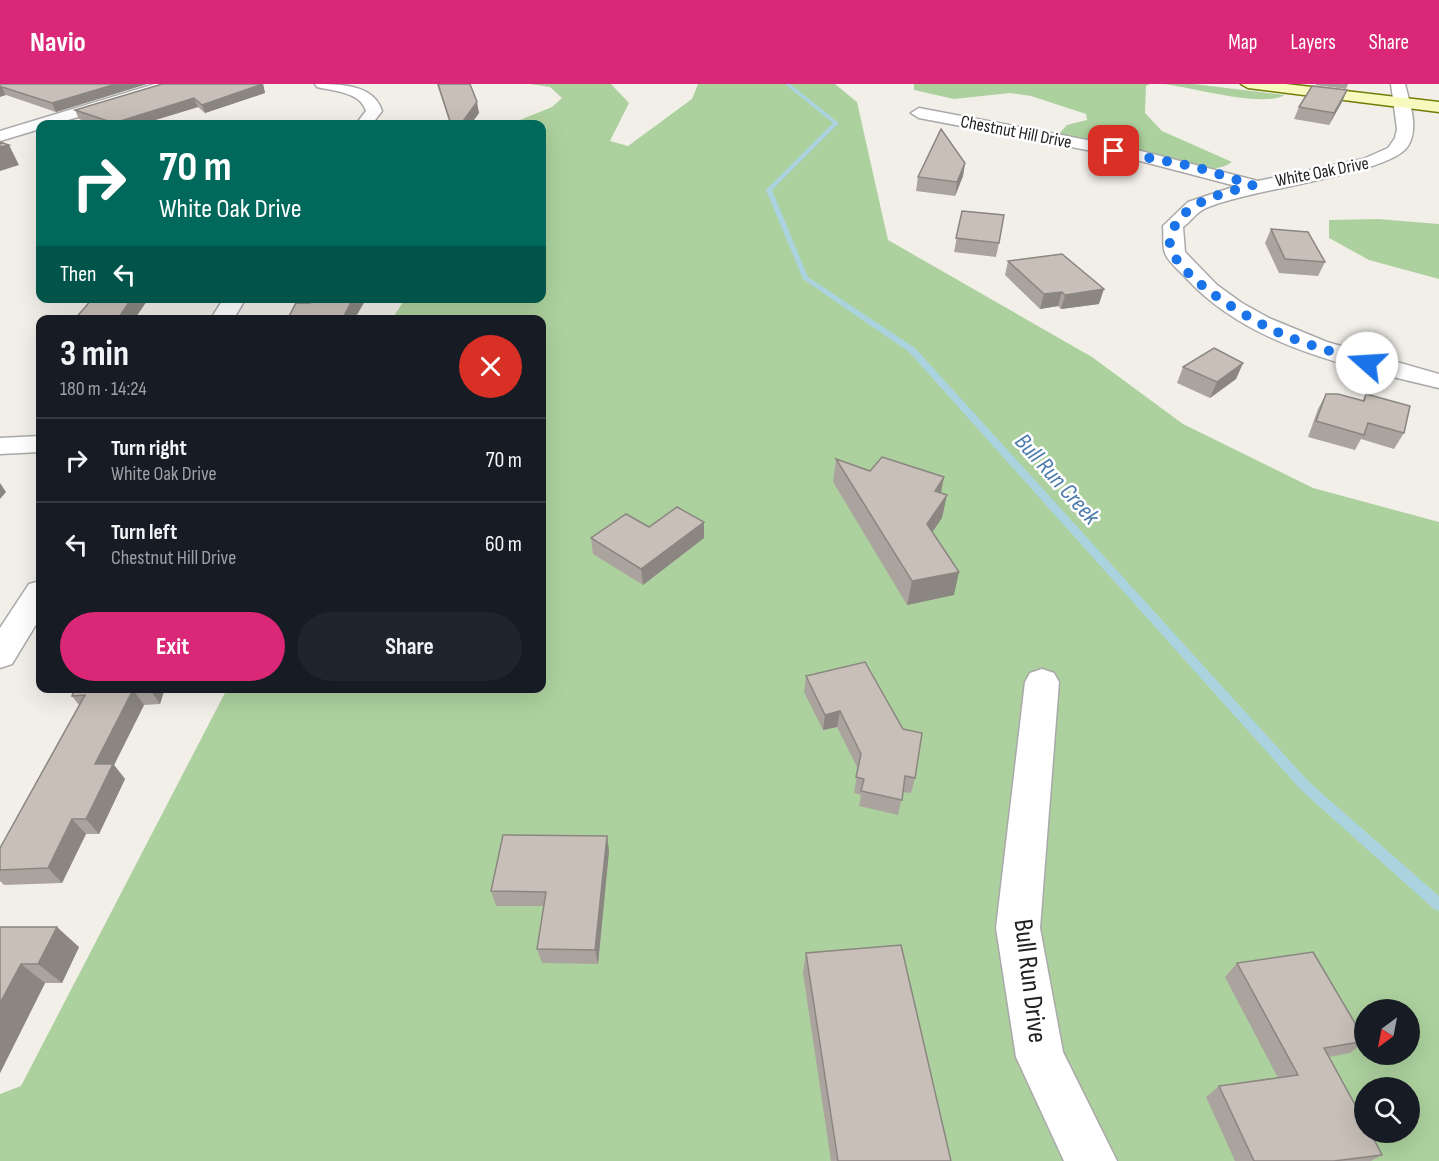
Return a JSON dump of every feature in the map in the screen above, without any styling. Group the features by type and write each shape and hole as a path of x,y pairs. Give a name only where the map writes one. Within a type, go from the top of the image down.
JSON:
{"street":[{"path":"50,120 171,84"},
{"path":"322,84 368,98 374,104 374,111 367,120"},
{"path":"1248,84 1400,94 1439,107"},
{"name":"White Oak Drive","path":"1400,94 1406,130 1404,142 1380,161 1346,171 1253,185 1222,194 1197,205 1177,221 1171,234 1170,246 1190,275 1230,307 1287,336 1367,363 1439,381"},
{"name":"Chestnut Hill Drive","path":"919,112 1156,158 1196,167 1253,185"},
{"path":"0,123 20,129"},
{"path":"0,136 36,124"},
{"path":"0,446 36,444"},
{"path":"0,655 36,598"},
{"name":"Bull Run Drive","path":"1042,682 1018,928 1040,1058 1091,1161"}],"green space":[{"path":"530,84 611,84 629,103 610,141 628,146 692,99 698,84 835,84 857,102 888,240 1092,357 1183,424 1313,488 1439,522 1439,1161 0,1161 0,1094 21,1086 225,693 546,693 546,315 395,315 402,303 546,303 546,120 520,120 552,107 562,98 550,87"},
{"path":"914,84 1150,84 1146,86 1145,113 1162,131 1232,162 1218,168 1178,169 1073,147 1056,137 1067,125 1087,120 1086,114 1031,96 1010,93 954,99 914,90"},
{"path":"1163,84 1194,84 1285,95 1275,98 1244,98"},
{"path":"1378,219 1439,224 1439,279 1369,260 1329,238 1329,220"}],"building":[{"path":"0,84 116,84 52,103 0,87"},
{"path":"162,84 263,84 202,105 194,98 124,120 105,120 75,110"},
{"path":"438,84 470,84 477,102 464,120 450,120"},
{"path":"1312,86 1347,90 1334,113 1299,107"},
{"path":"941,129 965,163 957,182 918,177"},
{"path":"962,211 1004,215 999,243 956,238"},
{"path":"1271,229 1308,232 1325,262 1285,259"},
{"path":"1062,254 1104,289 1065,295 1062,292 1044,294 1008,261"},
{"path":"89,303 129,303 120,315 78,315"},
{"path":"296,303 350,303 344,315 290,315"},
{"path":"1214,348 1243,363 1217,382 1183,367"},
{"path":"1326,394 1338,394 1364,401 1366,394 1410,406 1404,433 1368,423 1364,435 1316,421"},
{"path":"882,457 944,477 935,491 947,495 927,524 959,572 912,581 836,459 870,471"},
{"path":"677,507 704,522 641,569 591,538 626,514 649,527"},
{"path":"865,662 903,729 922,733 915,778 905,776 902,800 861,791 864,779 856,777 861,754 840,711 825,715 806,676"},
{"path":"73,693 131,693 95,764 113,764 86,819 72,819 48,868 0,870 0,848 85,695 72,696"},
{"path":"503,835 607,836 595,950 537,949 546,892 491,891"},
{"path":"0,927 57,927 38,964 21,964 0,1003"},
{"path":"901,945 951,1161 838,1161 806,953"},
{"path":"1313,952 1354,1021 1354,1043 1324,1048 1354,1103 1354,1143 1376,1143 1382,1155 1334,1161 1254,1161 1219,1086 1298,1075 1237,963"}],"waterway":[{"name":"Bull Run Creek","path":"787,84 836,123 769,190 805,278 912,350 1305,786 1439,905"}],"route":[{"path":"1114,151 1196,167 1253,185 1222,194 1197,205 1177,221 1171,234 1170,246 1190,275 1230,307 1287,336 1367,363"}]}
